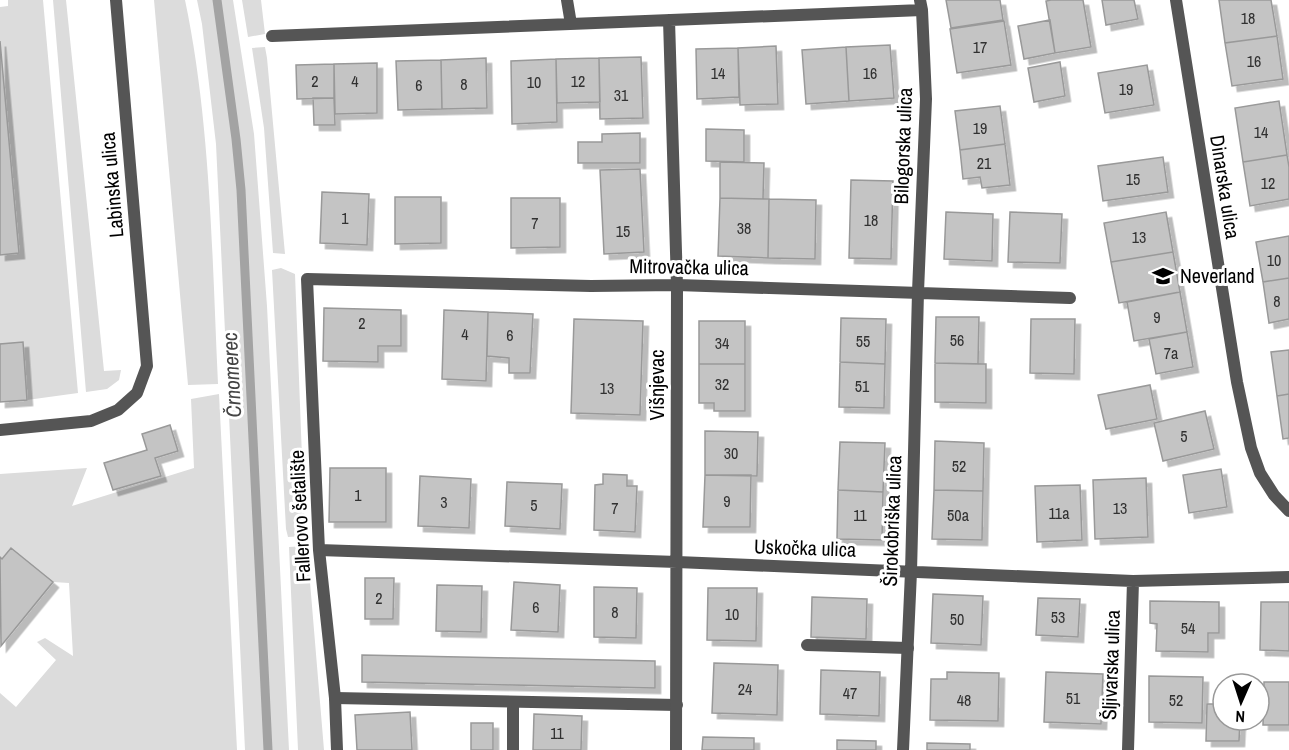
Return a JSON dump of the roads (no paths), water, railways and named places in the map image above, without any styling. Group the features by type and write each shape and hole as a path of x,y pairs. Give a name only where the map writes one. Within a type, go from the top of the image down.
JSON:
{"street":[{"name":"Labinska ulica","path":"0,430 91,421 118,410 137,393 147,366 116,0"},
{"path":"567,0 571,24"},
{"name":"Dinarska ulica","path":"1176,0 1246,426 1260,473 1274,495 1289,511"},
{"path":"272,36 669,20 921,5"},
{"name":"Bilogorska ulica","path":"918,292 926,99 921,5"},
{"name":"Višnjevac","path":"669,20 677,285 676,750"},
{"name":"Mitrovačka ulica","path":"307,279 591,286 677,285 1070,297"},
{"name":"Fallerovo šetalište","path":"307,279 319,550 335,698 337,750"},
{"name":"Širokobriška ulica","path":"903,750 911,572 918,292"},
{"name":"Uskočka ulica","path":"319,550 1133,581 1289,577"},
{"name":"Šljivarska ulica","path":"1128,750 1133,581"},
{"path":"807,645 908,648"},
{"path":"335,698 677,705"},
{"path":"513,702 513,750"}],"waterway":[{"name":"Črnomerec","path":"217,0 241,190 268,750"}],"place":[{"name":"Neverland","path":"1163,276"}]}
